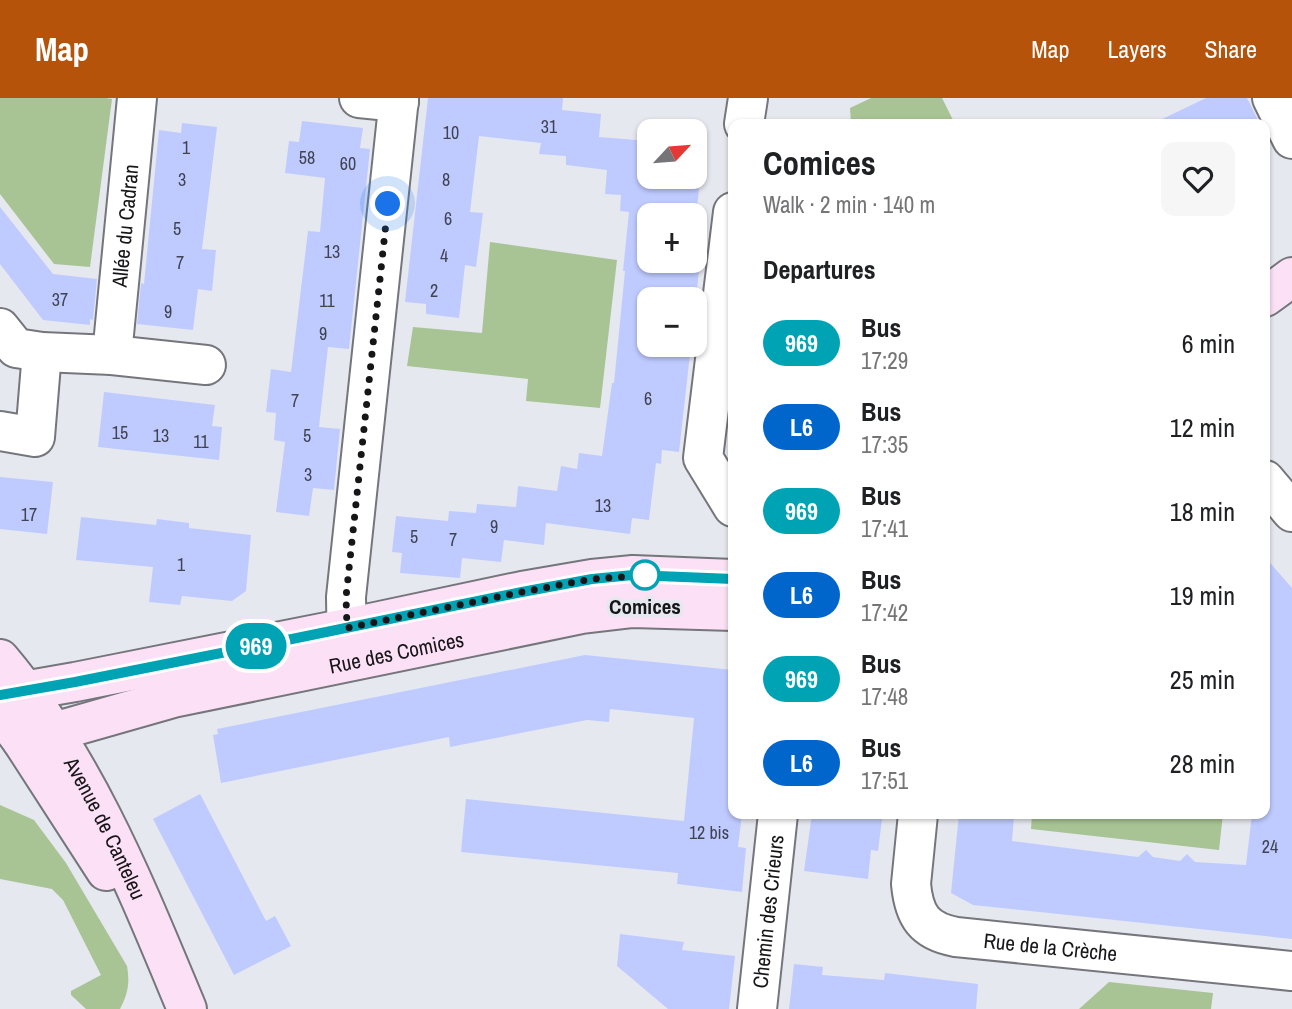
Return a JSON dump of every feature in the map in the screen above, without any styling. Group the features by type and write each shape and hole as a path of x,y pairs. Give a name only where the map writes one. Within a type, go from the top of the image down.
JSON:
{"street":[{"name":"Allée du Cadran","path":"112,355 137,98"},
{"path":"347,645 346,597 399,100 359,98"},
{"path":"745,119 748,98"},
{"path":"1272,98 1292,139"},
{"path":"728,253 703,458 728,499"},
{"path":"1270,294 1292,277"},
{"path":"0,328 16,348 206,365"},
{"path":"0,431 35,437 41,352"},
{"path":"1270,486 1292,512"},
{"name":"Rue des Comices","path":"20,713 173,698 522,592 592,579 633,575 728,579"},
{"name":"Rue des Comices","path":"20,713 75,682 609,610 633,608 728,611"},
{"name":"Avenue de Canteleu","path":"0,659 20,713 109,830 187,1009"},
{"name":"Chemin des Crieurs","path":"757,1009 777,819"},
{"name":"Rue de la Crèche","path":"918,819 912,895 923,921 934,930 956,937 1292,971"}],"green space":[{"path":"0,98 112,99 90,267 54,264 0,194"},
{"path":"871,98 942,98 952,119 851,119 850,108"},
{"path":"490,242 617,260 600,408 526,401 528,379 407,366 413,327 482,333"},
{"path":"0,805 34,820 66,863 127,966 128,988 120,1009 86,1009 71,995 71,991 101,975 63,900 52,889 0,879"},
{"path":"1032,819 1222,819 1219,850 1031,829"},
{"path":"1109,982 1213,993 1211,1009 1079,1009"}],"building":[{"path":"428,98 563,98 562,110 601,114 599,137 637,140 637,189 699,189 698,203 637,203 637,273 699,273 697,287 637,287 637,357 690,357 679,452 662,450 661,464 656,463 649,520 632,518 630,534 546,523 544,545 504,540 501,562 462,558 460,578 400,573 402,553 392,552 396,516 448,521 449,511 476,513 477,504 516,507 518,486 557,491 561,466 577,469 579,453 602,456 614,383 629,212 620,211 621,195 605,194 607,170 566,165 566,156 539,154 541,143 479,136 470,212 483,213 476,267 465,265 459,318 426,314 426,304 405,302"},
{"path":"1206,98 1247,98 1258,119 1162,119"},
{"path":"302,121 363,128 360,148 370,149 349,349 328,347 319,427 340,429 334,490 313,488 309,516 276,512 285,442 274,440 276,413 266,412 271,369 291,372 308,231 320,232 325,178 285,173 289,141 299,142"},
{"path":"182,123 217,127 202,249 216,250 212,291 198,289 193,330 137,324 141,283 144,284 159,130 181,133"},
{"path":"0,207 53,274 97,279 93,320 90,319 90,325 43,320 0,264"},
{"path":"104,392 215,405 212,426 222,427 219,460 98,447"},
{"path":"0,477 53,482 47,534 0,529"},
{"path":"81,517 156,525 157,519 189,523 189,528 251,535 246,591 232,601 182,596 180,605 149,602 153,567 76,560"},
{"path":"1270,563 1292,588 1292,939 973,905 951,893 958,819 1014,819 1012,841 1138,857 1146,850 1153,857 1180,861 1187,854 1195,862 1246,865 1251,819 1270,819"},
{"path":"585,655 728,669 728,819 741,819 738,847 746,848 742,892 677,884 678,873 461,852 466,799 684,821 694,718 610,709 609,722 587,720 450,747 449,737 221,783 213,735 218,734 217,729"},
{"path":"200,794 266,921 275,916 291,946 234,975 153,819"},
{"path":"811,819 882,819 878,851 871,850 868,879 804,871"},
{"path":"620,934 684,942 682,950 735,956 729,1009 668,1009 617,966"},
{"path":"794,964 823,967 822,975 884,980 885,973 978,984 976,1009 789,1009"}],"bus line":[{"name":"969","path":"0,695 592,579 633,575 728,579"}],"place":[{"name":"Comices","path":"645,575"}],"route":[{"path":"388,204 346,597 347,628 592,579 648,575 645,575"}]}
